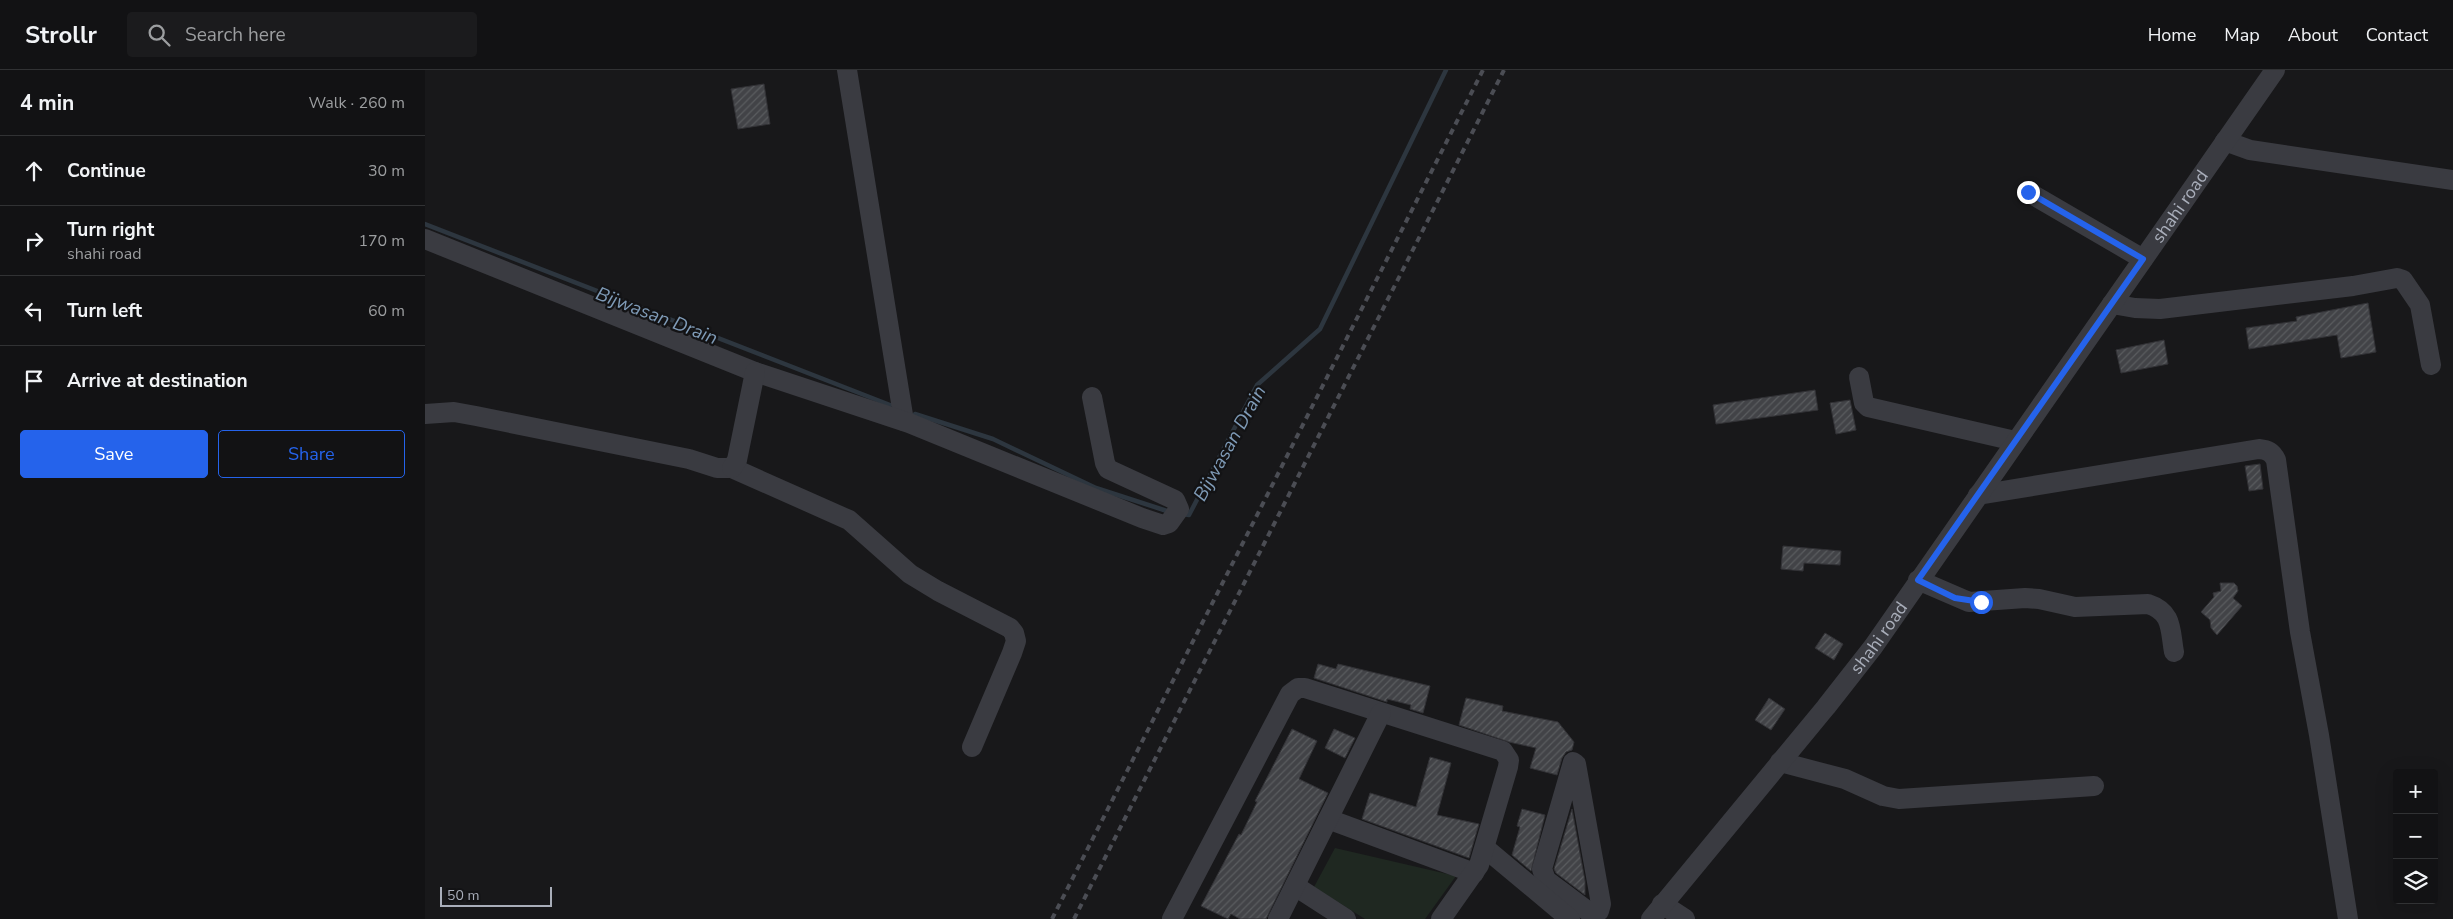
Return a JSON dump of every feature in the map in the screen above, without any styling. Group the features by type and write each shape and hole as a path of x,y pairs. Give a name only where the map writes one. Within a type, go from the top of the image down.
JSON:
{"street":[{"path":"847,70 905,422"},
{"name":"shahi road","path":"1657,912 1873,647 2275,70"},
{"path":"2225,141 2250,150 2453,180"},
{"path":"2028,192 2143,259"},
{"path":"425,238 755,372 905,422 1163,525 1169,524 1177,513 1178,504 1171,497 1108,469 1105,463 1092,397"},
{"path":"2112,304 2135,308 2160,309 2353,286 2397,278 2403,280 2419,305 2431,365"},
{"path":"732,468 737,460 755,372"},
{"path":"1859,377 1865,403 1868,407 2015,441"},
{"path":"425,414 455,412 512,422 689,459 717,468 732,468 849,520 910,574 937,591 1011,628 1015,633 1016,641 972,746"},
{"path":"1978,495 2259,449 2272,453 2276,460 2300,632 2321,744 2348,919"},
{"path":"1918,580 1969,602 2025,598 2075,607 2148,604 2159,608 2167,615 2174,652"},
{"path":"1171,919 1293,691 1305,688 1503,751 1507,754 1508,767 1485,848 1475,873 1441,919"},
{"path":"1279,919 1381,712"},
{"path":"1485,848 1576,916 1593,914 1599,911 1601,904 1574,762 1541,869 1546,880 1576,916"},
{"path":"1780,762 1845,779 1883,796 1899,799 2094,786"},
{"path":"1328,819 1475,873"},
{"path":"1295,886 1347,919"},
{"path":"1657,912 1685,919"}],"shaded area":[{"path":"1335,848 1456,876 1425,919 1365,919 1314,887"}],"building":[{"path":"764,84 770,124 738,129 731,89"},
{"path":"2368,303 2376,352 2341,358 2337,335 2249,349 2246,328 2297,321 2296,317"},
{"path":"2164,340 2168,364 2121,373 2116,350"},
{"path":"1815,390 1818,410 1716,424 1713,405"},
{"path":"1850,400 1856,430 1836,434 1830,403"},
{"path":"2260,464 2263,489 2249,491 2245,466"},
{"path":"1783,546 1841,551 1840,565 1804,563 1803,571 1781,569"},
{"path":"2220,583 2234,583 2237,586 2238,591 2233,598 2242,606 2217,635 2211,628 2210,620 2201,612 2214,597 2213,593 2221,591"},
{"path":"1825,633 1843,644 1834,660 1815,648"},
{"path":"1318,664 1336,669 1338,664 1430,686 1423,713 1410,709 1411,705 1387,699 1387,702 1314,678"},
{"path":"1466,698 1503,706 1502,711 1558,722 1574,742 1572,750 1566,752 1562,758 1557,775 1530,768 1536,748 1509,742 1459,725"},
{"path":"1769,698 1785,709 1771,730 1755,720"},
{"path":"1292,729 1317,741 1299,779 1328,793 1266,919 1240,919 1231,914 1228,919 1201,906 1239,834 1241,835 1257,802 1255,801"},
{"path":"1334,729 1355,738 1345,758 1325,748"},
{"path":"1430,757 1451,763 1437,815 1479,824 1469,858 1362,819 1370,793 1416,807"},
{"path":"1522,809 1545,815 1531,871 1512,855 1520,827 1517,826"},
{"path":"1572,809 1585,881 1585,895 1556,873 1554,869"}],"waterway":[{"name":"Bijwasan Drain","path":"1182,514 1189,515 1257,385 1320,329 1446,70"},
{"name":"Bijwasan Drain","path":"425,224 890,405"},
{"name":"Bijwasan Drain","path":"915,414 993,439 1096,488 1170,512"}],"railway":[{"path":"1052,919 1483,70"},
{"path":"1074,919 1504,70"}],"route":[{"path":"1981,602 1969,602 1955,598 1918,580 2143,259 2028,192"}]}
